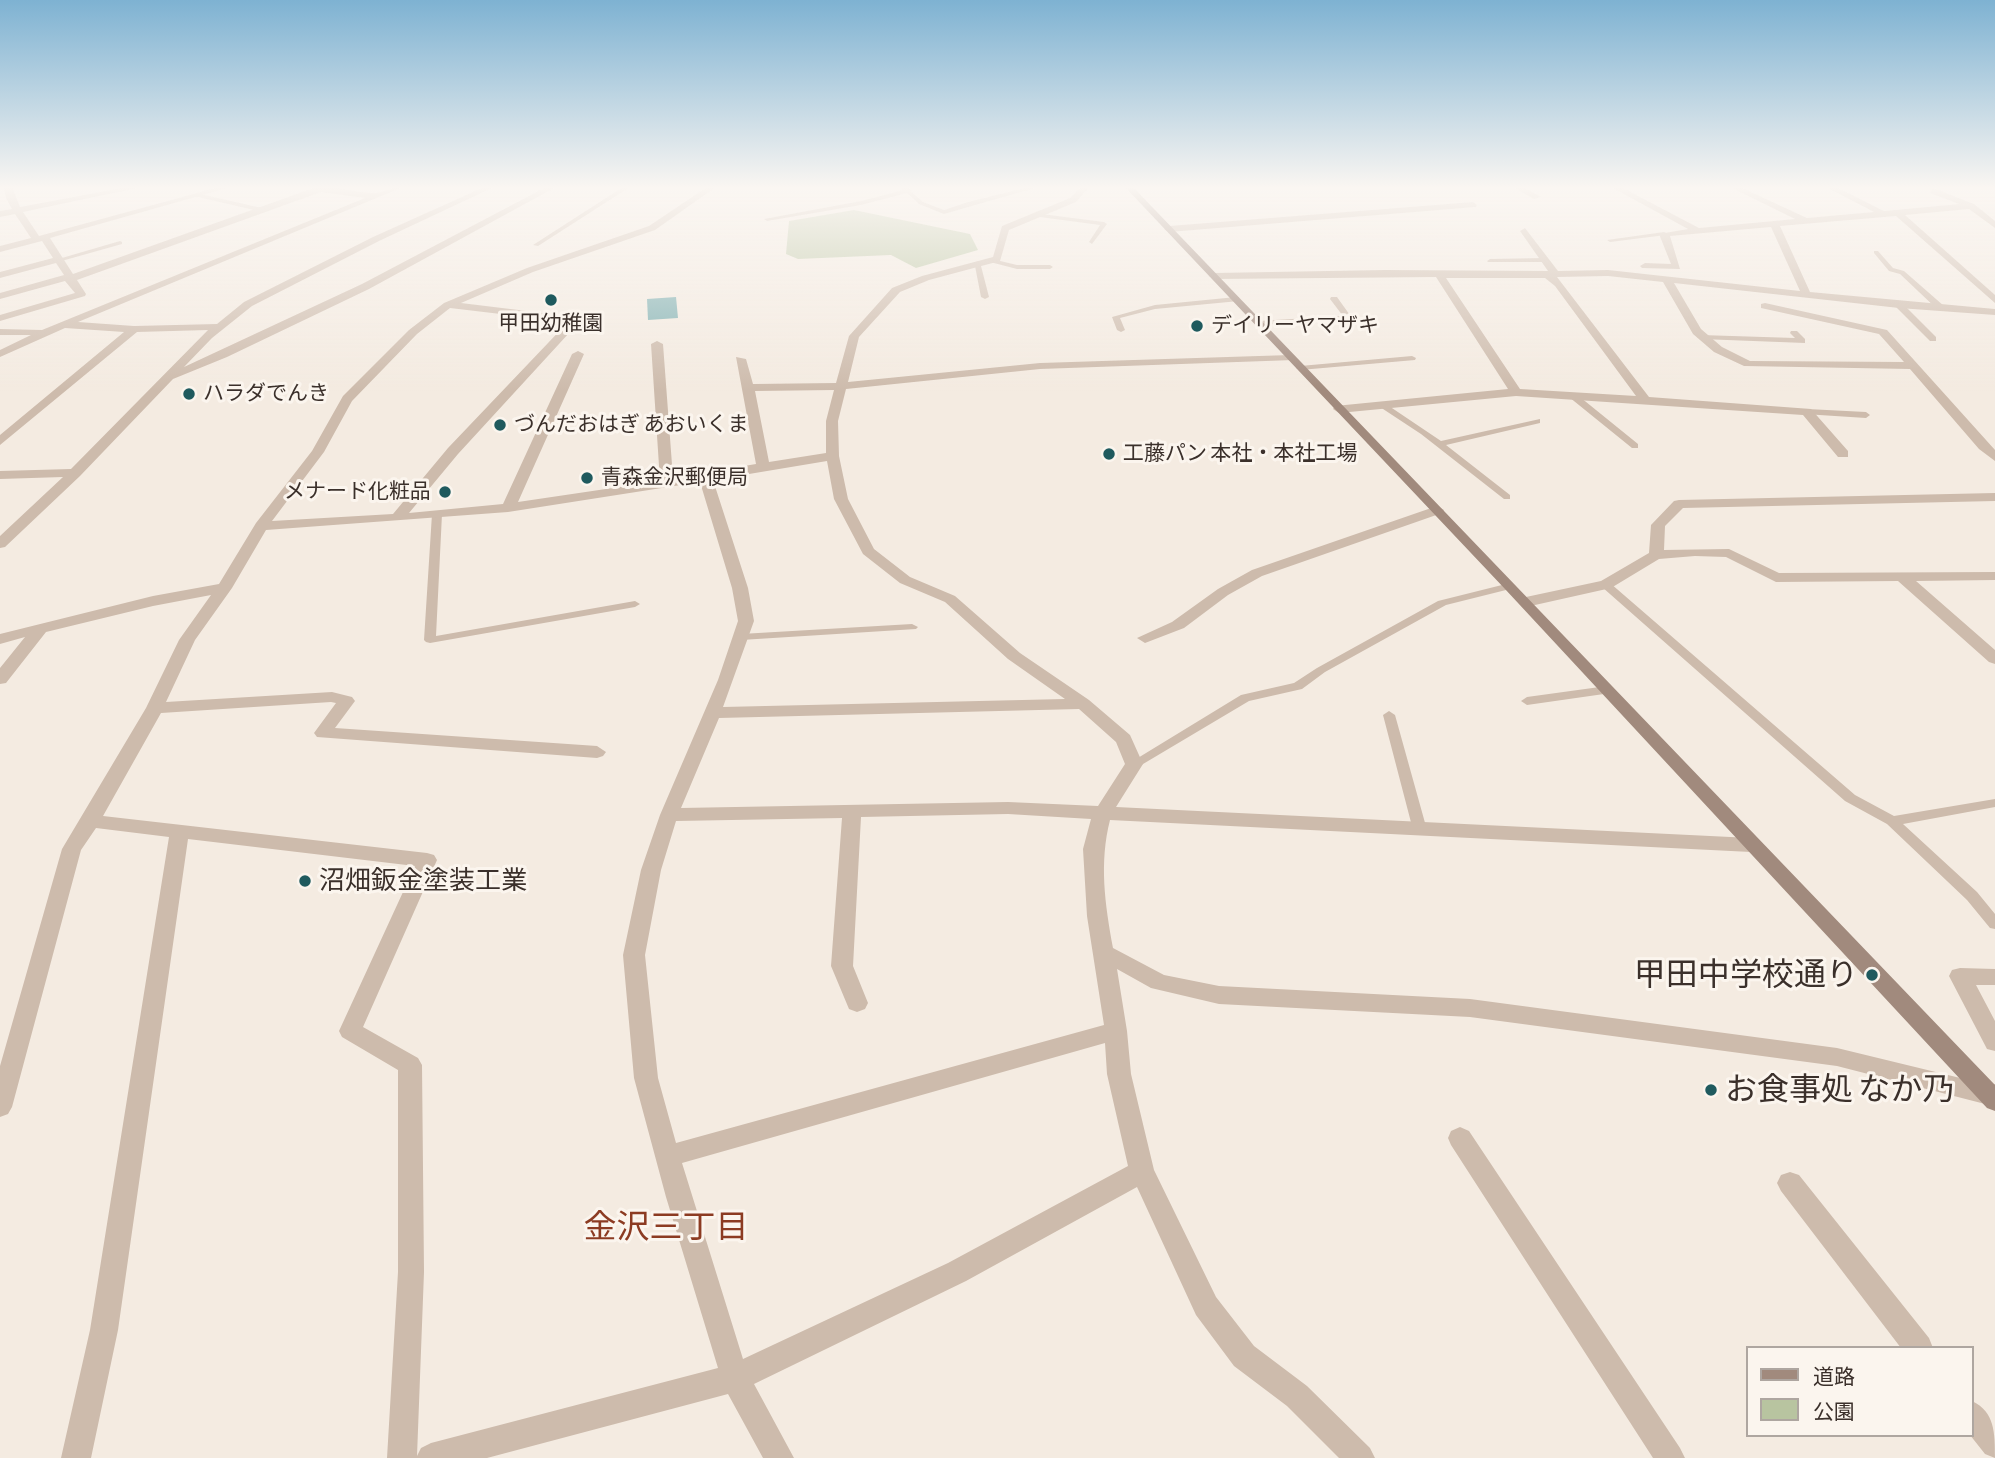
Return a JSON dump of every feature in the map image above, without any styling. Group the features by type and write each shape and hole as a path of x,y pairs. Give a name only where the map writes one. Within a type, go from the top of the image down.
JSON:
{"street":[{"path":"0,318 81,294 54,255"},
{"path":"0,296 69,278 134,255"},
{"path":"0,354 62,325 233,255"},
{"path":"0,544 75,473 218,327 248,304 281,285 345,255"},
{"path":"165,380 278,331 428,255"},
{"path":"0,1107 8,1048 72,849 91,821 155,708 187,640 224,588 261,526 318,452 347,399 414,332 448,305 530,270 573,255"},
{"path":"999,255 998,259 985,264 926,278 896,290 854,336 832,421 833,456 841,499 868,551 905,580 950,599 1014,656 1083,704 1124,739 1134,764 1102,814 1093,849 1097,916 1116,1031 1119,1074 1142,1171 1206,1306 1244,1356 1297,1396 1360,1458"},
{"path":"1194,255 1993,1097"},
{"path":"1540,255 1551,274 1645,400"},
{"path":"1627,275 1621,268 1677,267 1672,255"},
{"path":"1788,255 1805,294"},
{"path":"1945,255 1995,299"},
{"path":"0,275 58,260"},
{"path":"1214,276 1385,273 1440,276 1627,275 1899,305 1995,312"},
{"path":"1440,276 1516,392"},
{"path":"1667,279 1690,326 1723,356 1748,364 1913,366"},
{"path":"398,517 453,451 576,320 448,305"},
{"path":"1765,306 1883,332 1940,391 1952,412 1976,441 1995,457"},
{"path":"62,325 134,329 218,327"},
{"path":"0,441 134,329"},
{"path":"0,332 46,332"},
{"path":"657,344 667,483"},
{"path":"508,508 578,354"},
{"path":"748,388 841,386 1040,366 1290,358"},
{"path":"740,359 763,467"},
{"path":"1339,409 1516,392 1807,412 1843,454"},
{"path":"261,526 508,508 613,494 705,475 833,456"},
{"path":"0,475 75,473"},
{"path":"705,475 740,588 746,621 712,713 669,815 651,870 634,955 646,1078 667,1156 735,1378 779,1458"},
{"path":"1656,555 1658,525 1679,504 1995,497"},
{"path":"1145,638 1178,625 1223,592 1257,573 1437,510"},
{"path":"1526,602 1606,585 1656,555 1730,553 1776,578 1995,576"},
{"path":"1902,577 1995,659"},
{"path":"0,639 153,601 224,588"},
{"path":"0,679 40,630"},
{"path":"155,708 332,697 346,701 323,733 597,751"},
{"path":"712,713 1083,704"},
{"path":"669,815 1009,808 1751,845"},
{"path":"852,811 842,966 857,1003"},
{"path":"91,821 427,860 350,1031 410,1065 411,1272 402,1458"},
{"path":"76,1458 104,1330 180,831"},
{"path":"1104,953 1159,982 1219,995 1483,1010 1838,1057 1993,1097"},
{"path":"1995,977 1960,976 1995,1042"},
{"path":"667,1156 1116,1031"},
{"path":"1460,1138 1670,1458"},
{"path":"431,1458 735,1378 957,1272 1142,1171"},
{"path":"1790,1183 1917,1346"},
{"path":"1974,1418 1995,1444"}],"lane":[{"path":"58,260 76,255"},
{"path":"1879,255 1891,270 1902,272 1941,308"},
{"path":"1490,261 1543,260"},
{"path":"985,297 985,264 1050,267"},
{"path":"1121,330 1116,317 1155,307 1236,299"},
{"path":"1258,323 1348,318 1334,299"},
{"path":"1899,305 1933,339"},
{"path":"1702,337 1802,341 1794,333"},
{"path":"1300,368 1412,358"},
{"path":"1572,396 1635,446"},
{"path":"1383,405 1440,444 1507,497"},
{"path":"1807,412 1866,415"},
{"path":"1440,444 1537,421"},
{"path":"437,514 430,639 635,604"},
{"path":"1606,585 1850,798 1892,821 1972,896 1995,924"},
{"path":"1134,764 1245,698 1298,686 1321,670 1442,603 1510,586"},
{"path":"741,637 912,627"},
{"path":"1527,701 1607,690"},
{"path":"1389,715 1420,830"},
{"path":"1892,821 1995,803"}],"green space":[{"path":"788,255 890,255 798,259"},
{"path":"891,255 961,255 916,268"}],"water":[{"path":"676,297 678,318 648,320 647,299"}],"place":[{"name":"甲田幼稚園","path":"551,300"},
{"name":"デイリーヤマザキ","path":"1197,326"},
{"name":"ハラダでんき","path":"189,394"},
{"name":"づんだおはぎ あおいくま","path":"500,425"},
{"name":"工藤パン 本社・本社工場","path":"1109,454"},
{"name":"青森金沢郵便局","path":"587,478"},
{"name":"メナード化粧品","path":"445,492"},
{"name":"沼畑鈑金塗装工業","path":"305,881"},
{"name":"甲田中学校通り","path":"1872,975"},
{"name":"お食事処 なか乃","path":"1711,1090"}],"district":[{"name":"金沢三丁目","path":"666,1228"}]}
